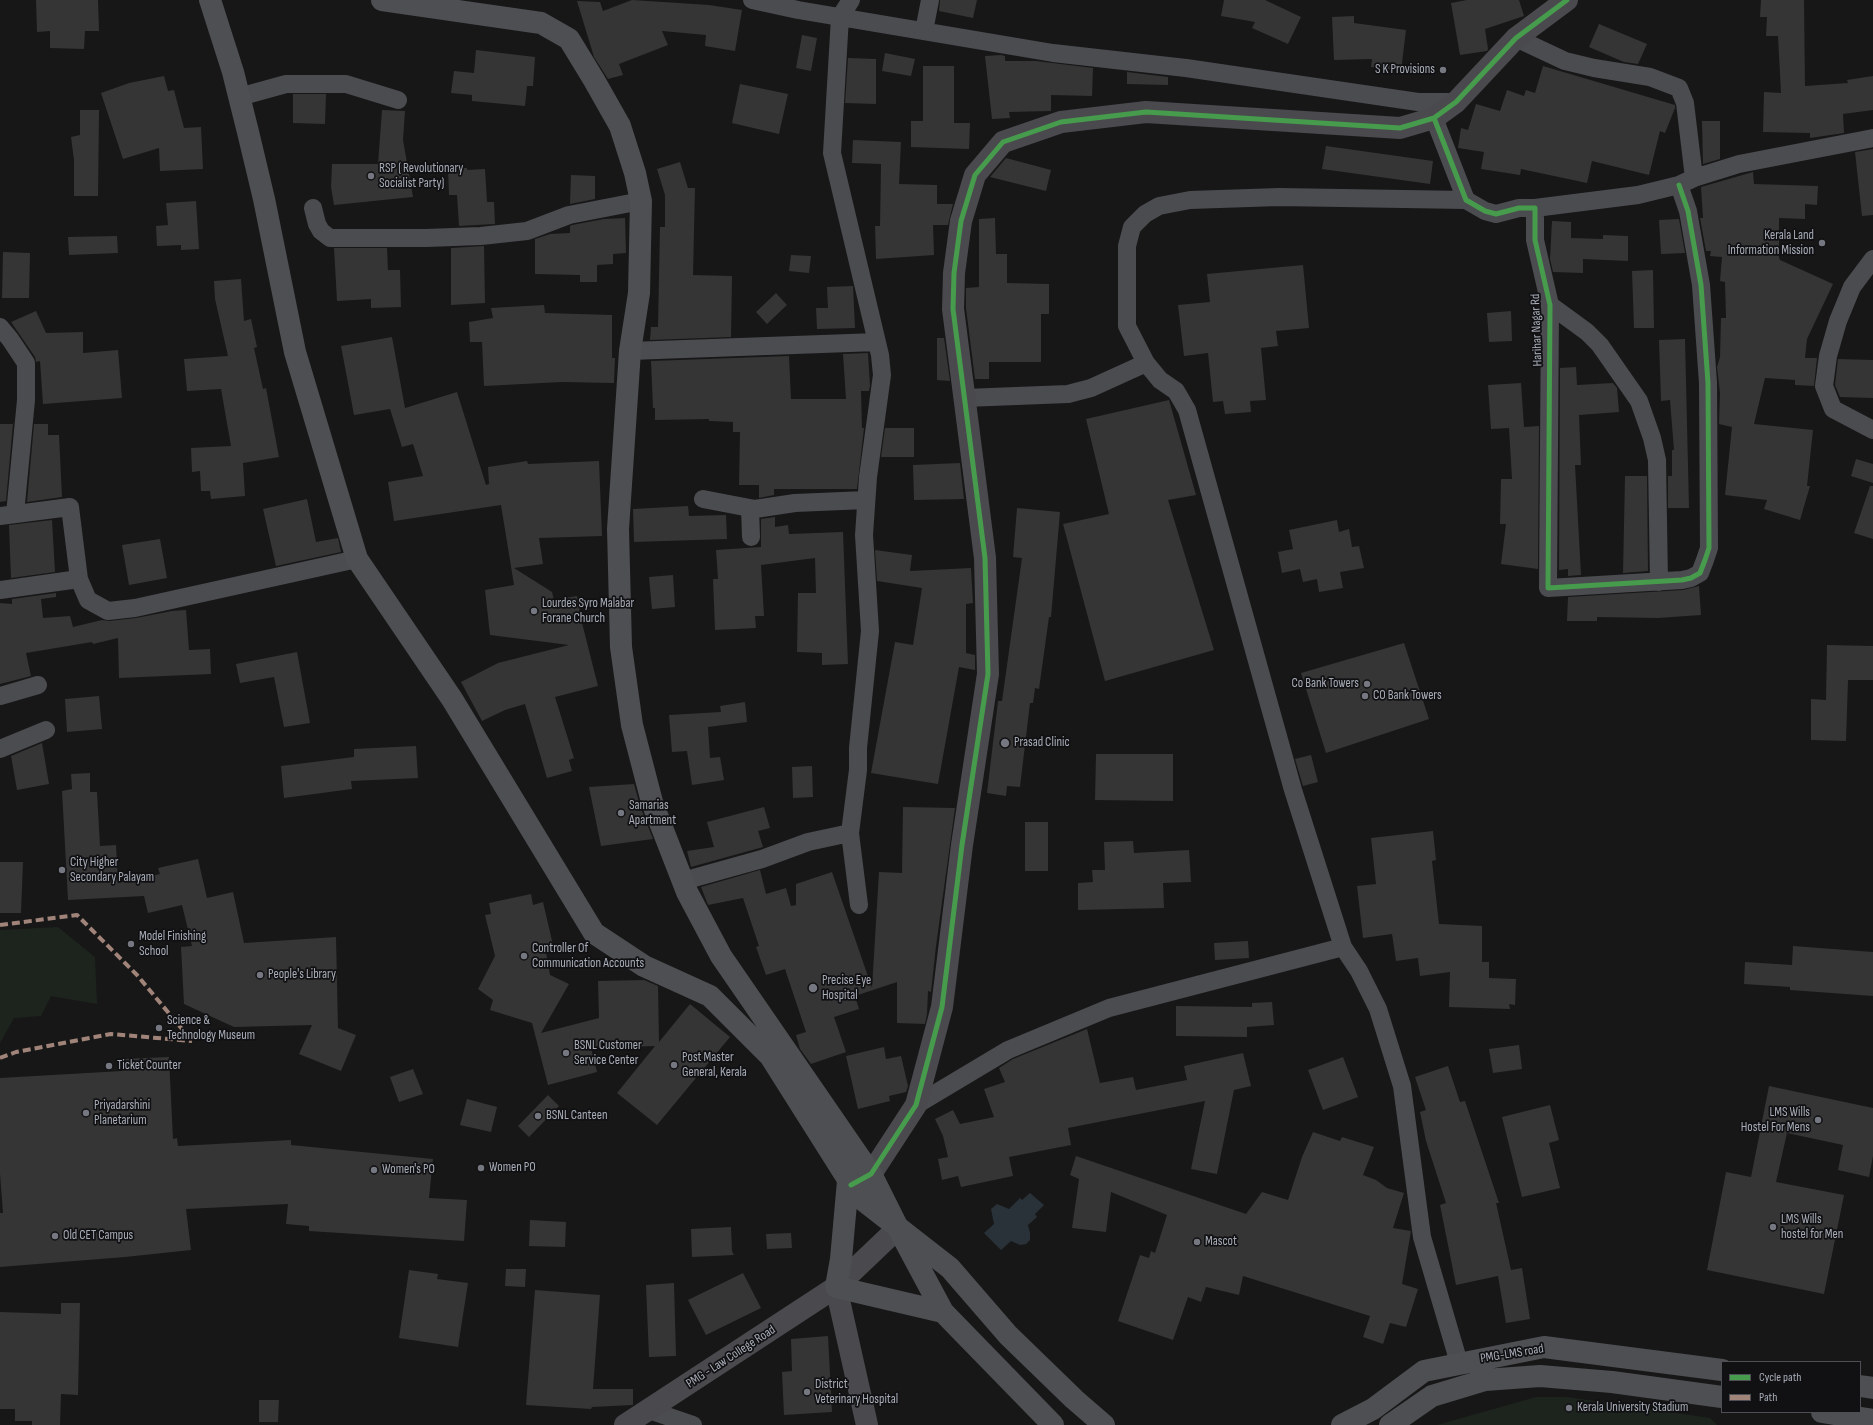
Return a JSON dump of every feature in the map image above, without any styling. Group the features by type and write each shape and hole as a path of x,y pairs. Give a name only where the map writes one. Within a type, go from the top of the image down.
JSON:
{"main road":[{"path":"210,0 233,72 264,199 295,352 357,559 452,699 594,933 644,966 710,996 770,1056 859,1197 950,1268 1008,1335 1074,1399 1104,1425"},
{"path":"382,0 541,23 569,39 620,126 635,173 641,201 638,293 630,351 618,529 621,647 632,725 652,802 683,880 721,956 871,1174 943,1312 1053,1425"},
{"path":"849,1183 841,1259 836,1288 943,1312"},
{"name":"PMG-LMS road","path":"1342,1425 1372,1409 1424,1371 1544,1347 1721,1370"},
{"name":"PMG-LMS road","path":"1390,1425 1432,1396 1485,1380 1540,1376 1612,1382 1721,1397"},
{"path":"1861,1386 1873,1388"},
{"path":"1828,1413 1873,1420"}],"street":[{"path":"752,0 840,17 1053,53 1186,68 1418,102 1456,102"},
{"path":"851,0 840,17 832,153 880,355 882,376 866,500 864,535 870,631 858,748 858,770 850,833 859,905"},
{"path":"924,31 930,0"},
{"path":"849,1183 871,1174 916,1105 942,1007 962,845 988,674 985,558 953,309 954,273 961,220 975,175 1003,142 1061,122 1146,112 1400,128 1434,118 1456,102 1516,38 1568,0"},
{"path":"1516,38 1565,61 1594,68 1650,77 1679,88 1685,103 1688,211 1701,285 1708,384 1708,548 1700,573 1691,578 1659,582 1657,460 1652,438 1639,402 1600,346 1587,332 1550,306"},
{"path":"239,97 286,84 346,84 398,100"},
{"path":"1434,118 1466,200"},
{"path":"1459,1363 1422,1237 1402,1086 1378,1009 1359,971 1343,947 1293,790 1187,410 1176,391 1160,380 1146,363 1127,326 1127,246 1132,227 1145,214 1159,206 1190,200 1278,197 1466,200 1486,211 1496,214 1519,208 1535,208 1638,195 1686,182 1739,164 1873,138"},
{"path":"313,208 317,224 321,231 330,238 426,238 481,236 526,231 569,215 641,201"},
{"name":"Harihar Nagar Rd","path":"1535,208 1534,240 1550,306 1548,588 1659,582"},
{"path":"1873,259 1852,287 1838,321 1828,356 1824,386 1833,409 1873,430"},
{"path":"0,327 26,363 26,400 8,515 70,507 79,579 88,600 108,611 135,608 357,559"},
{"path":"630,351 877,342"},
{"path":"965,398 1068,394 1091,388 1146,363"},
{"path":"703,499 755,509 795,503 866,500"},
{"path":"750,508 751,537"},
{"path":"0,590 79,579"},
{"path":"0,696 38,685"},
{"path":"0,749 46,730"},
{"path":"683,880 762,859 808,842 850,833"},
{"path":"916,1105 1008,1050 1109,1008 1343,947"},
{"name":"PMG - Law College Road","path":"625,1425 836,1288 898,1228"},
{"path":"836,1288 867,1425"},
{"path":"649,1410 693,1425"}],"shaded area":[{"path":"58,927 95,957 97,1004 51,996 41,1016 14,1018 0,1043 0,930"},
{"path":"1030,1193 1044,1205 1035,1214 1037,1217 1028,1225 1030,1240 1026,1244 1020,1245 1011,1241 1001,1250 984,1233 994,1224 991,1209 997,1204 1009,1209 1020,1198 1022,1200"},
{"name":"Kerala University Stadium","path":"1536,1397 1567,1397 1710,1418 1717,1425 1437,1425"}],"building":[{"path":"36,0 98,0 99,31 85,31 84,49 50,48 50,31 37,32"},
{"path":"632,0 709,5 742,10 735,51 705,46 706,35 662,31 668,45 619,64 623,75 608,79 594,57 577,1 600,2 603,11"},
{"path":"940,0 977,0 973,18 939,11"},
{"path":"1224,0 1265,0 1301,17 1288,44 1252,28 1255,22 1221,16"},
{"path":"1467,0 1519,0 1524,16 1485,29 1487,51 1460,55 1451,3"},
{"path":"1761,0 1804,0 1805,86 1848,83 1847,80 1873,76 1873,110 1843,114 1844,133 1810,138 1810,133 1763,132 1764,92 1781,93 1778,36 1766,36 1767,17 1760,17"},
{"path":"1354,16 1354,23 1406,30 1401,71 1371,67 1372,59 1334,60 1332,17"},
{"path":"1599,24 1647,44 1638,64 1624,62 1589,47"},
{"path":"802,35 817,38 811,71 796,68"},
{"path":"476,50 535,57 533,86 527,86 525,106 472,101 472,95 451,93 454,71 474,73"},
{"path":"885,53 915,59 911,76 882,71"},
{"path":"985,56 1005,56 1005,61 1036,61 1093,68 1092,96 1051,95 1051,111 1009,112 1010,118 992,119"},
{"path":"848,58 876,59 876,104 845,103"},
{"path":"923,66 954,66 954,123 970,123 969,149 911,147 911,121 923,121"},
{"path":"1543,66 1675,105 1665,133 1660,131 1649,175 1592,161 1587,183 1521,169 1520,175 1481,169 1484,152 1458,148 1461,128 1468,130 1476,104 1500,111 1507,90 1524,96 1526,90 1535,93"},
{"path":"1127,72 1168,77 1168,85 1127,84"},
{"path":"164,76 168,91 174,90 184,128 201,127 203,169 160,171 159,148 123,159 101,93 129,83"},
{"path":"740,84 788,94 779,134 732,123"},
{"path":"293,94 326,94 325,124 293,123"},
{"path":"80,110 99,110 98,196 74,196 74,160 71,137 80,135"},
{"name":"RSP ( Revolutionary Socialist Party)","path":"382,110 405,111 403,140 413,197 334,205 331,187 332,164 378,164"},
{"path":"1702,121 1720,121 1720,159 1703,164"},
{"path":"853,140 901,142 899,184 937,185 937,204 953,204 948,225 933,225 934,255 876,259 875,226 880,226 881,164 852,163"},
{"path":"1326,146 1433,161 1430,184 1322,169"},
{"path":"1873,149 1873,215 1862,216 1855,152"},
{"path":"1006,158 1051,170 1046,191 990,177"},
{"path":"680,162 688,188 695,188 693,275 732,276 731,337 650,340 651,327 658,327 660,227 665,227 665,195 657,169"},
{"path":"448,168 467,168 467,170 485,169 487,202 494,202 495,224 459,226 457,195 449,195"},
{"path":"1753,172 1754,184 1818,186 1817,205 1805,204 1805,219 1779,218 1779,257 1780,260 1833,284 1807,339 1805,358 1817,358 1814,386 1795,385 1795,380 1765,378 1754,424 1813,430 1807,486 1810,486 1800,520 1764,509 1767,500 1725,495 1732,427 1719,424 1720,393 1717,367 1720,357 1721,318 1726,318 1725,282 1720,281 1722,257 1710,256 1711,251 1706,251 1700,218 1703,218 1701,187"},
{"path":"571,175 595,176 595,199 570,204"},
{"path":"196,201 199,249 181,250 181,245 157,246 156,226 168,225 166,203"},
{"path":"625,218 626,253 613,254 613,264 597,265 597,282 580,282 580,275 535,274 535,239 550,234 570,233 570,226 572,225 604,219"},
{"path":"995,218 996,254 1007,254 1007,283 1049,284 1049,314 1041,314 1041,362 989,362 989,379 975,379 966,308 966,288 979,287 979,219"},
{"path":"1679,219 1685,253 1661,254 1659,220"},
{"path":"1552,221 1571,222 1571,238 1603,239 1603,235 1628,236 1628,261 1583,259 1583,273 1553,272 1550,259"},
{"path":"117,236 118,253 69,255 68,237"},
{"path":"484,246 485,303 451,305 451,248"},
{"path":"334,248 387,248 388,270 400,270 401,307 371,308 371,299 337,301"},
{"path":"3,252 30,253 29,298 2,298"},
{"path":"791,255 811,256 809,273 789,271"},
{"path":"1303,265 1309,328 1276,331 1278,346 1261,348 1266,400 1250,401 1251,412 1225,414 1223,401 1213,402 1208,353 1184,356 1178,305 1210,302 1207,274"},
{"path":"1653,270 1654,328 1634,328 1632,271"},
{"path":"241,279 244,321 251,319 257,347 254,348 263,389 266,388 279,457 243,463 245,496 211,499 210,491 201,491 200,471 192,472 191,448 231,446 221,389 187,391 184,359 228,356 215,299 214,281"},
{"path":"853,286 855,328 817,329 816,308 828,308 827,287"},
{"path":"776,293 787,305 767,324 756,312"},
{"path":"544,305 545,313 612,315 612,358 615,358 614,383 562,382 484,386 482,342 470,342 469,322 493,318 491,308"},
{"path":"36,311 46,333 83,332 83,353 118,350 122,398 43,404 40,361 36,362 35,357 11,322"},
{"path":"1511,311 1512,341 1489,342 1487,313"},
{"path":"392,337 405,408 457,392 486,485 489,484 488,467 527,461 528,464 599,461 602,536 539,538 543,564 514,568 552,592 554,600 577,596 582,623 598,686 555,697 574,758 569,760 572,771 547,778 525,704 505,710 482,721 461,682 498,663 569,645 490,635 485,590 514,585 501,505 394,521 388,482 423,476 413,444 402,447 390,409 354,415 341,346"},
{"path":"937,338 944,338 950,381 937,380"},
{"path":"1685,339 1689,508 1668,508 1668,476 1672,476 1672,450 1674,450 1670,400 1661,401 1659,340"},
{"path":"868,353 870,386 869,391 861,391 862,428 864,428 857,489 774,489 774,495 759,498 759,485 739,485 740,432 733,432 733,422 709,421 709,419 655,420 651,361 789,356 791,399 846,399 843,354"},
{"path":"1838,359 1873,360 1873,398 1840,397 1835,385"},
{"path":"1576,367 1577,385 1613,383 1617,388 1619,412 1579,415 1581,465 1575,465 1581,575 1568,576 1568,569 1559,570 1560,368"},
{"path":"1521,383 1524,427 1539,426 1538,569 1501,564 1506,524 1500,524 1501,479 1512,479 1509,428 1491,429 1488,385"},
{"path":"1169,400 1196,495 1168,500 1214,650 1105,681 1063,524 1109,514 1086,419"},
{"path":"0,424 13,424 6,501 0,502"},
{"path":"34,424 48,424 48,435 59,435 62,497 27,502"},
{"path":"885,428 914,428 914,457 881,457"},
{"path":"1856,459 1873,464 1873,483 1851,476"},
{"path":"960,463 964,499 914,500 913,465"},
{"path":"1625,476 1647,476 1648,571 1623,573"},
{"path":"1870,486 1873,486 1873,539 1854,533"},
{"path":"307,499 316,542 338,538 341,552 276,566 263,509"},
{"path":"688,506 689,516 726,515 727,539 634,542 633,509"},
{"path":"1017,508 1060,512 1051,617 1049,617 1039,689 1035,688 1033,703 1030,703 1020,787 1007,786 1006,796 987,793 998,701 1002,701 1022,558 1013,557"},
{"path":"775,517 775,527 788,525 789,534 843,532 848,664 822,665 822,653 797,652 798,593 816,593 815,558 761,565 764,616 755,616 756,628 715,630 713,579 718,579 716,550 761,547 761,519"},
{"path":"52,520 55,572 11,578 9,525"},
{"path":"1337,520 1339,532 1349,529 1352,547 1359,546 1364,568 1340,572 1343,588 1319,592 1317,579 1303,582 1300,569 1282,573 1278,552 1293,549 1289,530"},
{"path":"160,539 167,578 129,585 122,545"},
{"path":"875,550 912,555 910,571 971,568 973,603 966,604 966,653 975,655 975,670 959,667 938,784 871,773 895,642 913,645 922,588 877,581"},
{"path":"673,575 675,607 652,609 649,577"},
{"path":"1699,586 1701,615 1658,618 1597,617 1597,621 1567,621 1568,597 1683,590"},
{"path":"56,593 56,597 41,599 43,618 70,616 73,627 102,620 109,621 136,618 172,611 186,610 189,650 210,649 211,674 119,678 118,638 93,644 92,642 26,653 31,676 0,684 0,603 12,604 12,599"},
{"name":"CO Bank Towers","path":"1404,643 1429,719 1326,753 1301,673"},
{"path":"1827,645 1873,646 1873,680 1848,680 1846,741 1811,740 1811,699 1826,700"},
{"path":"297,652 310,723 284,727 274,677 240,683 236,664"},
{"path":"99,696 102,729 67,732 65,699"},
{"path":"745,702 747,722 708,727 710,758 720,757 724,780 692,785 687,751 672,752 669,715 721,712 720,706"},
{"path":"42,743 49,784 17,790 11,756"},
{"path":"416,746 418,778 351,781 352,789 284,798 281,766 354,757 354,749"},
{"path":"1096,754 1173,754 1173,801 1095,800"},
{"path":"1311,755 1318,782 1303,786 1295,759"},
{"path":"812,766 813,797 793,798 792,767"},
{"path":"90,773 90,792 97,792 100,846 116,845 118,883 160,874 158,868 198,859 207,898 233,892 244,943 336,937 338,1028 356,1035 341,1071 299,1054 312,1025 234,1027 184,1004 181,947 192,946 182,905 148,913 144,896 68,900 62,791 72,789 71,774"},
{"name":"Samarias Apartment","path":"634,784 640,806 653,839 601,846 589,787"},
{"path":"764,807 770,828 758,831 763,847 691,867 687,851 714,847 707,822"},
{"path":"903,807 955,808 931,992 928,991 925,1024 897,1023 897,982 855,996 859,1009 834,1017 846,1052 811,1064 800,1049 796,1035 806,1032 785,969 766,975 756,947 759,946 743,898 708,905 701,887 760,870 766,894 786,888 791,906 796,905 796,884 832,872 872,988 879,872 902,873"},
{"path":"1025,822 1048,822 1048,871 1025,871"},
{"path":"1433,831 1436,860 1432,861 1439,924 1482,926 1482,962 1489,962 1489,978 1516,979 1515,1005 1509,1004 1510,1009 1449,1007 1450,972 1420,976 1418,958 1396,961 1392,934 1363,938 1357,886 1376,884 1371,838"},
{"path":"1133,841 1134,853 1189,850 1191,882 1163,883 1164,908 1078,910 1078,883 1093,882 1092,870 1105,870 1104,842"},
{"path":"0,862 23,862 21,913 0,913"},
{"path":"531,894 533,905 543,902 553,945 545,947 550,975 569,984 541,1033 599,1018 598,981 644,980 658,986 659,1042 690,1004 730,1037 657,1125 617,1093 655,1046 591,1048 597,1072 548,1085 532,1023 490,1010 493,1000 478,989 495,956 485,915 491,914 489,903"},
{"path":"1248,941 1249,958 1215,960 1214,943"},
{"path":"1793,946 1873,952 1873,996 1790,990 1790,987 1744,984 1745,962 1792,965"},
{"path":"1272,1002 1274,1025 1247,1027 1247,1037 1176,1036 1176,1006 1252,1007 1252,1003"},
{"path":"1087,1029 1100,1083 1133,1077 1136,1090 1187,1080 1184,1066 1243,1053 1251,1086 1234,1090 1217,1174 1191,1169 1205,1101 1068,1128 1071,1145 1009,1157 1013,1176 961,1187 958,1176 942,1180 938,1159 948,1157 943,1136 935,1119 953,1110 960,1124 994,1117 984,1089 1005,1082 999,1068 1013,1059"},
{"path":"1519,1045 1522,1069 1493,1073 1489,1049"},
{"path":"884,1047 886,1059 901,1056 908,1086 906,1092 889,1096 890,1101 858,1109 846,1056"},
{"path":"169,1057 173,1139 177,1138 178,1146 291,1140 291,1145 433,1159 429,1198 467,1200 464,1241 309,1231 309,1226 286,1224 288,1204 186,1209 191,1250 0,1267 0,1213 3,1213 0,1174 0,1078 122,1071 122,1059"},
{"path":"1343,1057 1358,1097 1323,1110 1308,1070"},
{"path":"1448,1066 1460,1102 1465,1101 1499,1203 1496,1203 1511,1270 1522,1268 1530,1319 1506,1323 1498,1276 1456,1285 1440,1205 1446,1203 1426,1141 1420,1112 1426,1110 1415,1077"},
{"path":"413,1069 423,1094 399,1102 390,1077"},
{"path":"1769,1086 1873,1108 1873,1156 1869,1177 1838,1170 1843,1145 1787,1133 1776,1182 1844,1195 1824,1294 1707,1270 1726,1172 1751,1177"},
{"name":"BSNL Canteen","path":"548,1095 559,1106 529,1137 518,1126"},
{"path":"467,1099 497,1107 491,1132 460,1125"},
{"path":"1550,1105 1559,1140 1549,1143 1560,1188 1522,1197 1502,1117"},
{"path":"1313,1132 1340,1141 1342,1137 1374,1147 1363,1175 1376,1180 1387,1188 1404,1193 1393,1228 1411,1231 1402,1284 1418,1289 1406,1327 1390,1323 1383,1344 1363,1337 1370,1316 1243,1276 1239,1295 1206,1287 1201,1302 1188,1297 1173,1340 1118,1321 1140,1255 1149,1258 1151,1251 1155,1253 1167,1215 1111,1192 1106,1232 1072,1228 1079,1179 1070,1175 1076,1156 1246,1214 1262,1192 1288,1200 1302,1157"},
{"path":"530,1220 566,1222 565,1247 529,1246"},
{"path":"731,1227 732,1251 734,1255 692,1257 691,1229"},
{"path":"791,1233 792,1248 767,1249 766,1234"},
{"path":"506,1269 526,1269 525,1287 505,1286"},
{"path":"409,1270 438,1274 437,1279 468,1283 458,1347 399,1338"},
{"path":"743,1273 761,1308 706,1335 688,1300"},
{"path":"674,1283 676,1356 649,1357 646,1285"},
{"path":"535,1290 600,1295 593,1389 633,1389 633,1405 592,1407 591,1409 526,1405"},
{"path":"61,1303 80,1303 78,1395 61,1394 60,1425 32,1425 32,1421 15,1421 15,1409 0,1409 0,1312 61,1314"},
{"name":"District Veterinary Hospital","path":"828,1336 832,1412 784,1415 782,1372 792,1371 791,1339"},
{"path":"259,1400 279,1400 278,1422 259,1422"}],"marked path":[{"path":"0,925 77,915 137,975 192,1041"},
{"path":"0,1058 16,1052 111,1034 192,1041"}],"cycle path":[{"path":"851,1185 871,1174 916,1105 942,1007 962,845 988,674 985,558 953,309 954,273 961,221 975,175 1003,142 1061,122 1146,112 1400,128 1434,118 1456,102 1516,38 1567,0"},
{"path":"1434,118 1466,200 1485,211 1496,214 1519,208 1535,208 1535,240 1550,305 1548,588 1682,580 1691,578 1700,573 1709,548 1708,383 1701,285 1688,211 1679,185"}],"place":[{"name":"S K Provisions","path":"1443,70"},
{"name":"RSP ( Revolutionary Socialist Party)","path":"371,176"},
{"name":"Kerala Land Information Mission","path":"1822,243"},
{"name":"Lourdes Syro Malabar Forane Church","path":"534,611"},
{"name":"Co Bank Towers","path":"1367,684"},
{"name":"CO Bank Towers","path":"1365,696"},
{"name":"Prasad Clinic","path":"1005,743"},
{"name":"Samarias Apartment","path":"621,813"},
{"name":"City Higher Secondary Palayam","path":"62,870"},
{"name":"Model Finishing School","path":"131,944"},
{"name":"Controller Of Communication Accounts","path":"524,956"},
{"name":"People's Library","path":"260,975"},
{"name":"Precise Eye Hospital","path":"813,988"},
{"name":"Science & Technology Museum","path":"159,1028"},
{"name":"BSNL Customer Service Center","path":"566,1053"},
{"name":"Post Master General, Kerala","path":"674,1065"},
{"name":"Ticket Counter","path":"109,1066"},
{"name":"Priyadarshini Planetarium","path":"86,1113"},
{"name":"BSNL Canteen","path":"538,1116"},
{"name":"LMS Wills Hostel For Mens","path":"1818,1120"},
{"name":"Women PO","path":"481,1168"},
{"name":"Women's PO","path":"374,1170"},
{"name":"LMS Wills hostel for Men","path":"1773,1227"},
{"name":"Old CET Campus","path":"55,1236"},
{"name":"Mascot","path":"1197,1242"},
{"name":"District Veterinary Hospital","path":"807,1392"},
{"name":"Kerala University Stadium","path":"1569,1408"}]}
